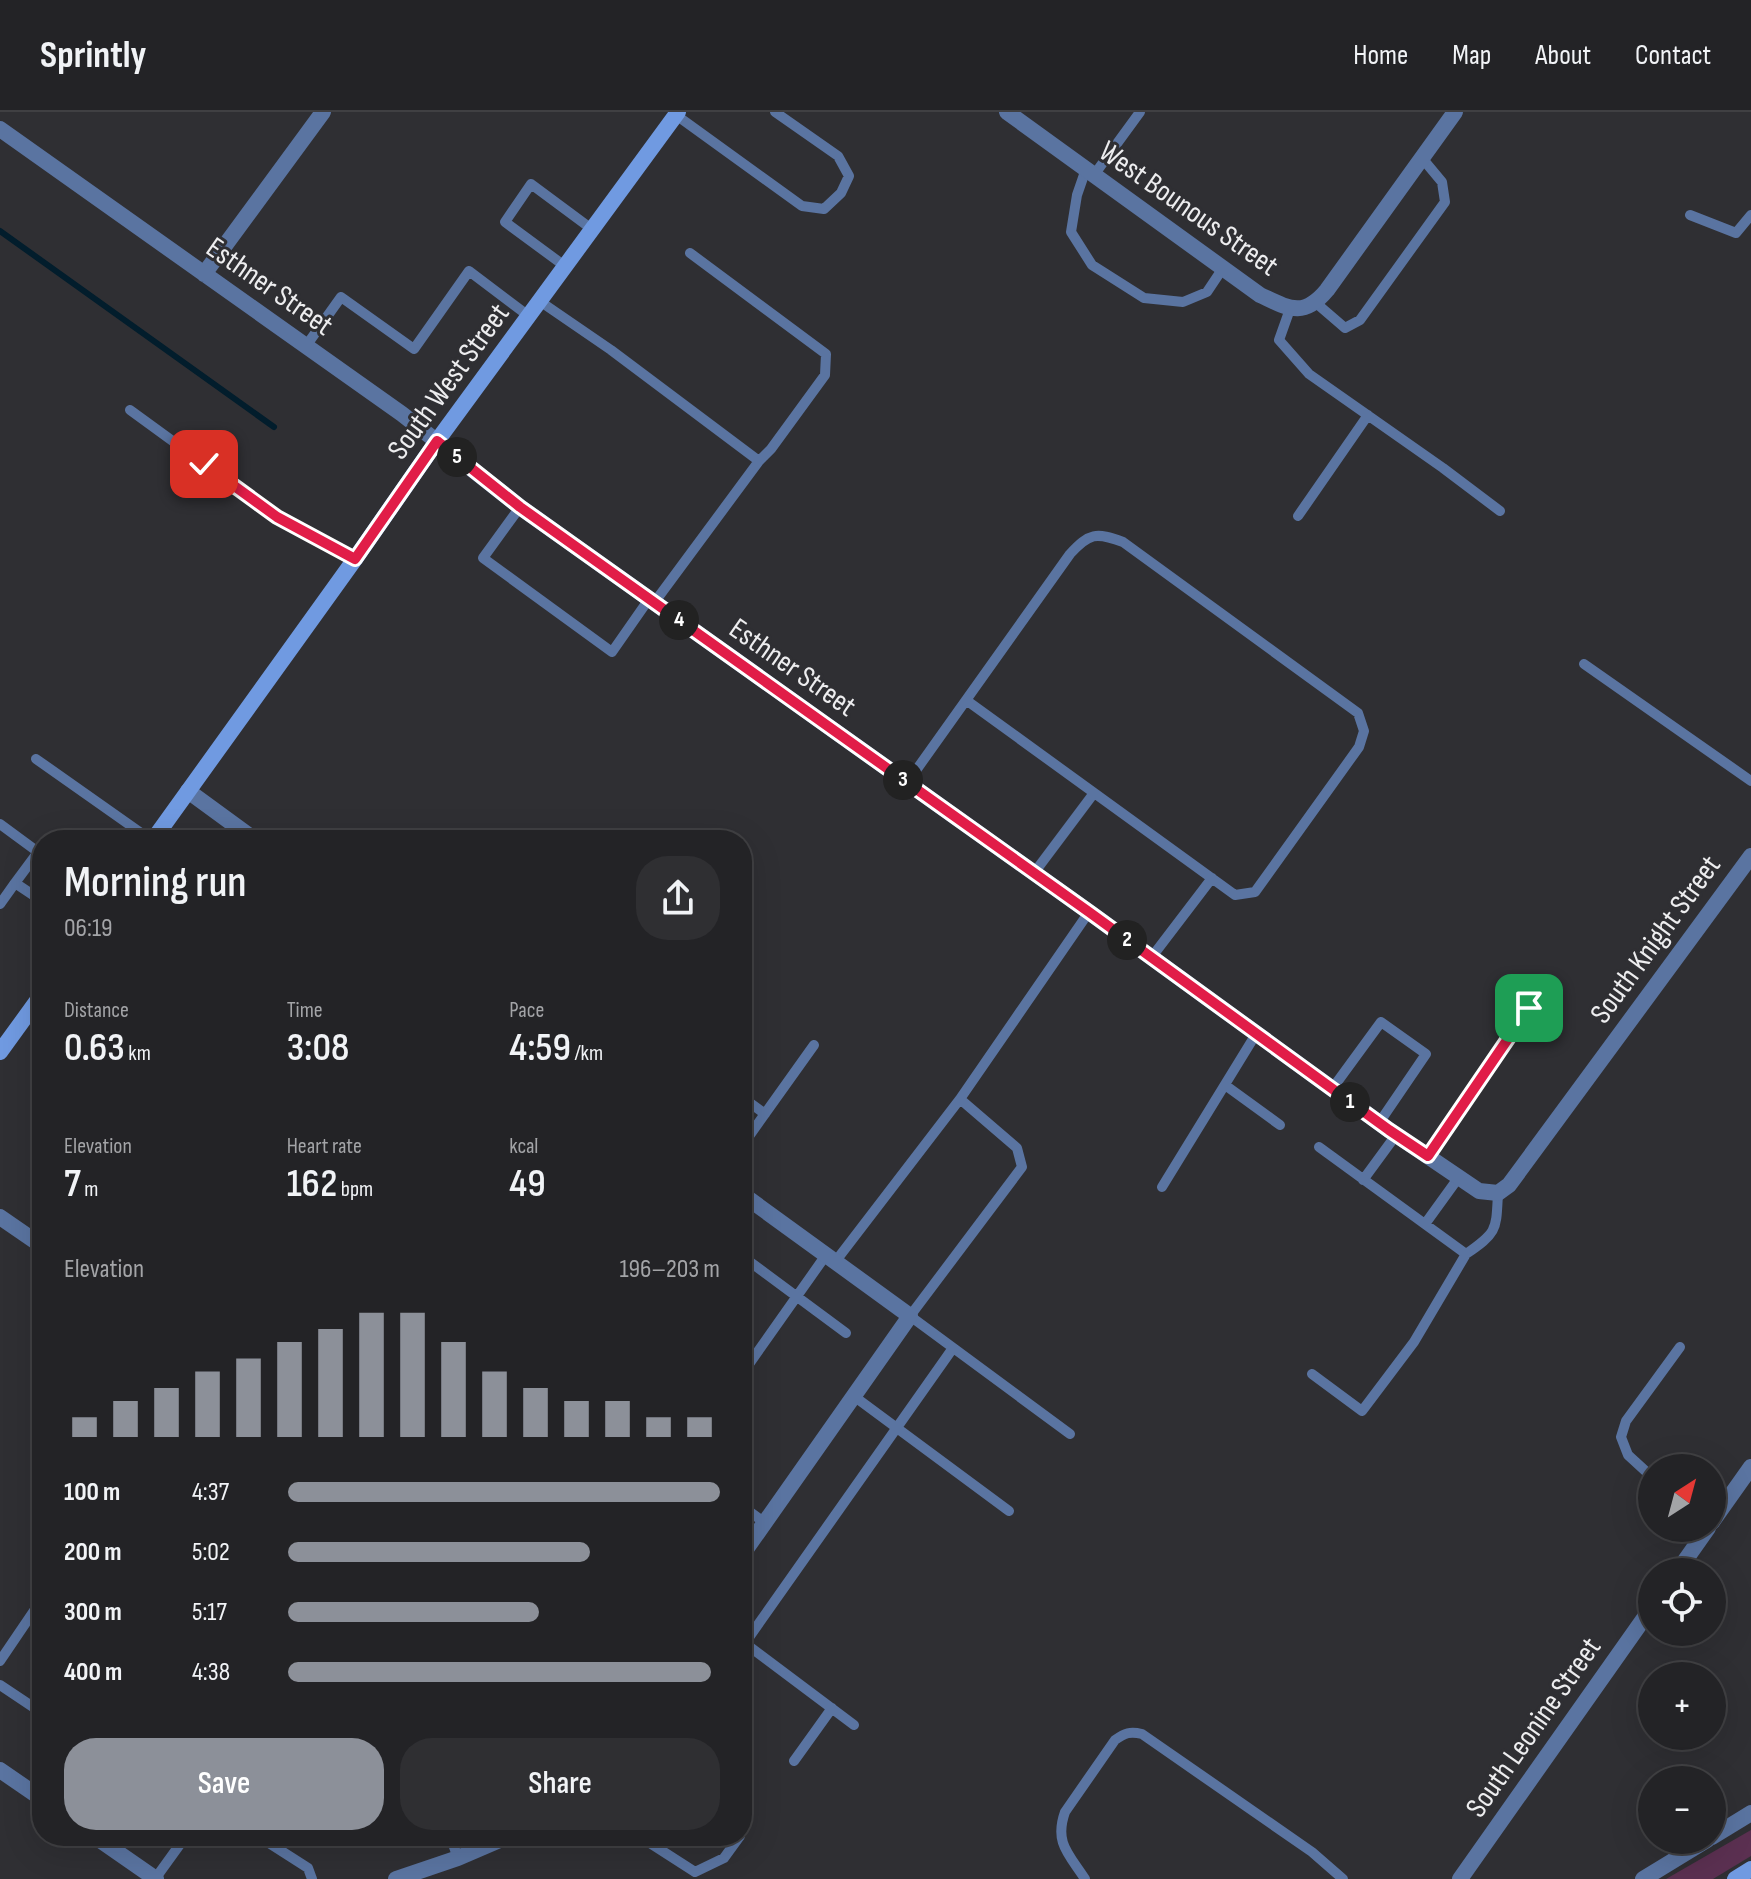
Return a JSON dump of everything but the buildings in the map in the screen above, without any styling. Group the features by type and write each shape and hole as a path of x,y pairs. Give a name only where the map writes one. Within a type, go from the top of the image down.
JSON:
{"main road":[{"name":"South West Street","path":"159,830 437,441 677,114"},
{"path":"0,1052 32,1008"},
{"path":"1735,1879 1751,1869"}],"street":[{"path":"204,274 323,112"},
{"name":"West Bounous Street","path":"1007,112 1260,295 1303,306"},
{"path":"1303,306 1455,112"},
{"name":"Esthner Street","path":"0,129 306,346 437,441 520,507 1089,912 1379,1123 1479,1191 1498,1193"},
{"path":"188,791 241,830"},
{"name":"South Knight Street","path":"1498,1193 1509,1185 1530,1158 1751,856"},
{"path":"752,1201 910,1316 752,1541"},
{"path":"0,1217 32,1239"},
{"path":"1726,1501 1751,1467"},
{"name":"South Leonine Street","path":"1460,1879 1638,1627"},
{"path":"0,1770 32,1792"},
{"path":"1726,1828 1751,1813"},
{"path":"121,1846 156,1879"},
{"path":"396,1879 486,1846"},
{"path":"1643,1879 1684,1854"}],"lane":[{"path":"677,114 802,206 824,209 841,193 849,176 838,156 775,112"},
{"path":"1140,112 1090,172 1077,195 1071,232 1092,265 1144,298 1183,302 1207,292 1223,268"},
{"path":"1422,158 1442,182 1445,202 1360,320 1345,328 1303,306 1279,340 1309,374 1500,511"},
{"path":"566,267 505,222 531,184 593,230"},
{"path":"1690,215 1736,233 1751,215"},
{"path":"520,507 483,558 612,652 825,375 826,354 690,253"},
{"path":"306,346 341,297 414,349 469,271 530,317"},
{"path":"541,302 611,350 759,461"},
{"path":"130,410 277,517 355,559"},
{"path":"1298,516 1368,415"},
{"path":"907,783 966,700 1070,554 1083,540 1104,535 1123,542 1358,713 1364,731 1359,747 1255,892 1235,895 966,700"},
{"path":"1584,664 1751,781"},
{"path":"36,759 138,830"},
{"path":"1034,873 1094,793"},
{"path":"0,824 32,848"},
{"path":"0,904 32,860"},
{"path":"1151,958 1212,878"},
{"path":"15,883 32,894"},
{"path":"752,1360 797,1297 960,1099 1089,912"},
{"path":"1428,1156 1529,1008"},
{"path":"1332,1089 1381,1022 1426,1054 1379,1123"},
{"path":"1162,1187 1256,1034"},
{"path":"752,1132 814,1045"},
{"path":"1225,1085 1280,1125"},
{"path":"960,1099 1017,1148 1022,1167 910,1316 1070,1434"},
{"path":"752,1104 765,1114"},
{"path":"1363,1180 1396,1135"},
{"path":"1319,1147 1466,1254"},
{"path":"1425,1224 1459,1177"},
{"path":"1312,1374 1362,1411 1414,1342 1466,1254 1488,1237 1496,1226 1498,1193"},
{"path":"752,1263 846,1333"},
{"path":"1638,1464 1628,1455 1621,1437 1626,1421 1680,1347"},
{"path":"752,1630 953,1348"},
{"path":"855,1397 1009,1511"},
{"path":"752,1513 765,1523"},
{"path":"0,1661 32,1614"},
{"path":"752,1649 854,1725"},
{"path":"0,1685 32,1706"},
{"path":"794,1761 832,1708"},
{"path":"1085,1879 1061,1839 1060,1826 1065,1812 1115,1740 1133,1731 1142,1734 1312,1852 1343,1879"},
{"path":"156,1879 179,1846"},
{"path":"274,1846 308,1868 312,1879"},
{"path":"454,1846 458,1858"},
{"path":"655,1846 695,1872 724,1858 733,1846"}],"shaded area":[{"path":"1751,1830 1751,1856 1713,1879 1666,1879 1709,1854 1726,1854 1726,1844"}],"waterway":[{"path":"0,231 274,427"}],"route":[{"path":"204,464 277,517 355,559 437,441 520,507 1428,1156 1529,1008"}]}
